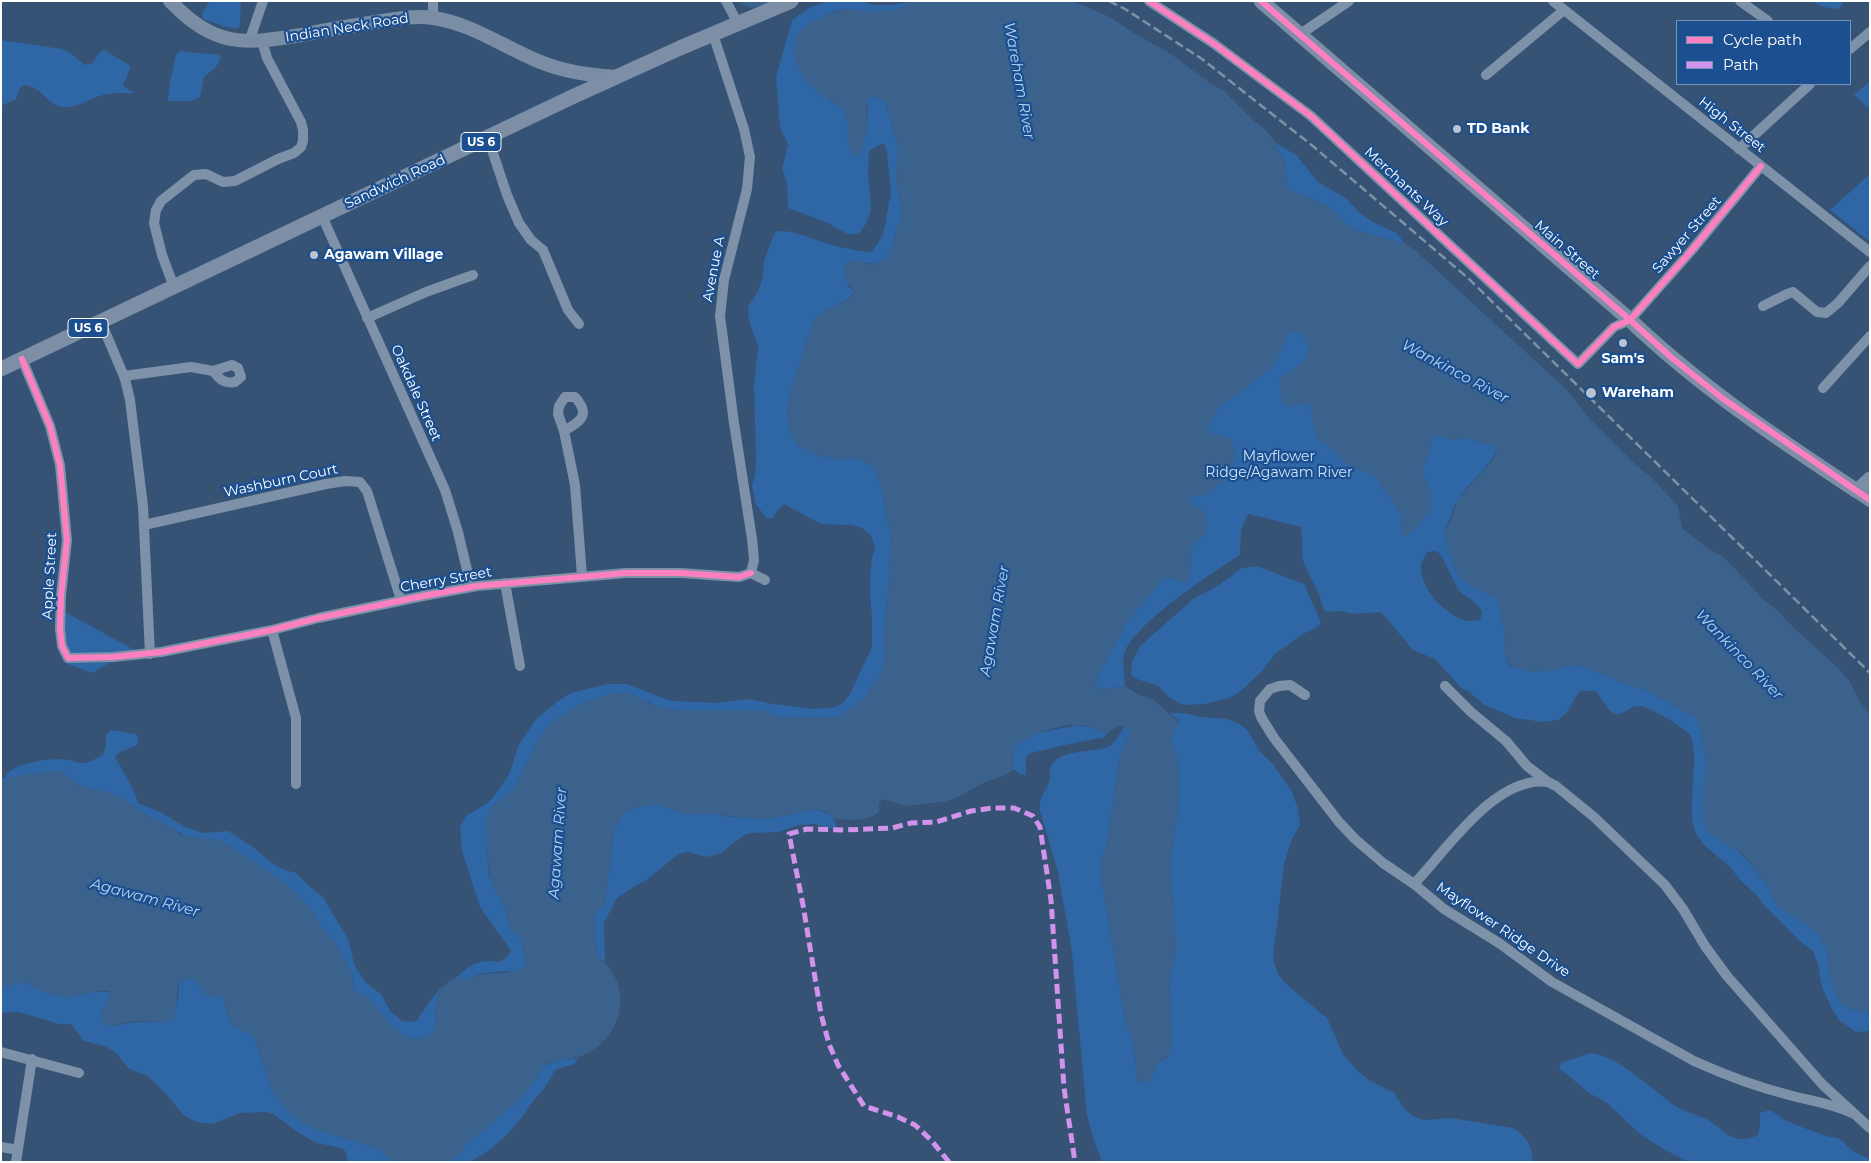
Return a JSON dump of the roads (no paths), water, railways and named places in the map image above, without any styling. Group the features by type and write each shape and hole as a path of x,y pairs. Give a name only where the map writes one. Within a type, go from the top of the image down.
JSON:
{"main road":[{"name":"Sandwich Road","path":"1,369 616,77 791,1"},
{"name":"Main Street","path":"1260,1 1672,358 1722,398 1864,496"},
{"path":"1864,496 1870,479"}],"street":[{"name":"Indian Neck Road","path":"170,1 188,18 208,31 232,39 256,41 388,20 433,18 467,28 556,68 578,74 616,77"},
{"path":"174,287 162,254 154,223 154,216 161,201 194,175 206,174 220,181 235,181 294,153 302,144 304,130 301,122 256,41 263,1"},
{"path":"433,1 433,18"},
{"path":"726,1 738,24"},
{"name":"Merchants Way","path":"1149,1 1197,31 1294,101 1578,364 1614,327 1630,320"},
{"path":"1299,35 1349,1"},
{"name":"High Street","path":"1552,1 1870,252"},
{"path":"1740,1 1767,20"},
{"path":"1486,75 1564,10"},
{"path":"1851,48 1870,32"},
{"name":"Avenue A","path":"713,34 744,130 750,157 745,196 724,280 720,316 752,539 754,564 751,573"},
{"path":"1739,149 1809,85"},
{"path":"488,138 513,210 526,235 543,250 568,310 579,324"},
{"name":"Sawyer Street","path":"1630,320 1692,250 1761,166"},
{"name":"Oakdale Street","path":"322,216 450,504 471,587"},
{"path":"1763,306 1793,292 1817,312 1826,313 1838,303 1870,266"},
{"path":"366,318 426,292 473,276"},
{"path":"101,322 124,376 130,400 144,525 150,654"},
{"path":"1822,388 1870,336"},
{"name":"Apple Street","path":"22,359 46,417 60,465 67,540 60,613 60,629 64,651 68,658 150,654"},
{"path":"124,376 191,367 214,371"},
{"path":"564,431 575,485 582,576"},
{"name":"Washburn Court","path":"144,525 326,484 345,481 360,482 367,490 401,600"},
{"name":"Cherry Street","path":"150,654 272,630 401,600 471,587 582,576 650,572 739,577 751,573"},
{"path":"751,573 765,580"},
{"path":"505,583 520,666"},
{"path":"272,630 296,718 296,784"},
{"name":"Mayflower Ridge Drive","path":"1305,695 1290,685 1270,689 1264,694 1259,711 1274,738 1347,831 1383,863 1414,884 1444,909 1499,943 1552,982 1694,1062 1775,1091 1826,1103 1852,1113"},
{"name":"Mayflower Ridge Drive","path":"1446,686 1471,712 1506,741 1526,766 1556,786 1594,817 1665,885 1727,976 1822,1084 1870,1128"},
{"path":"1414,884 1464,826 1482,809 1519,786 1535,782 1548,782"},
{"path":"1,1052 79,1073"},
{"path":"16,1162 32,1059"},
{"path":"1,1147 18,1150"}],"water":[{"path":"740,1 776,1 753,8 744,5"},
{"path":"910,1 1073,1 1110,17 1171,54 1211,84 1223,90 1254,121 1264,128 1276,143 1277,149 1285,163 1287,186 1292,191 1328,206 1352,229 1405,244 1416,251 1567,390 1591,420 1635,464 1651,477 1678,506 1682,528 1710,550 1724,557 1763,599 1838,668 1850,682 1860,702 1870,714 1870,1013 1851,1009 1837,999 1830,978 1827,950 1819,934 1776,905 1770,889 1742,853 1709,834 1704,823 1702,805 1706,763 1701,731 1696,718 1645,689 1621,683 1606,675 1575,665 1531,672 1511,666 1505,655 1504,629 1498,601 1495,597 1482,592 1462,579 1454,568 1444,533 1451,520 1457,501 1494,458 1498,449 1467,438 1453,440 1438,436 1431,438 1430,450 1423,467 1423,475 1432,495 1431,509 1415,529 1408,535 1402,534 1401,514 1376,477 1350,466 1317,437 1310,404 1286,406 1282,402 1279,378 1300,365 1308,354 1306,340 1300,332 1289,332 1275,364 1236,396 1221,405 1207,426 1209,433 1226,436 1232,440 1234,460 1230,471 1222,481 1207,494 1188,500 1192,505 1202,509 1208,522 1206,532 1191,547 1190,579 1184,582 1165,577 1127,622 1095,681 1098,690 1125,686 1139,695 1154,700 1179,723 1170,737 1179,770 1178,807 1170,866 1176,945 1175,958 1169,980 1172,1043 1170,1053 1157,1065 1150,1080 1141,1084 1137,1081 1134,1043 1125,1019 1101,876 1101,860 1107,845 1120,756 1130,733 1129,728 1123,726 1115,728 1107,734 1083,725 1050,729 1029,737 1013,748 1014,769 1004,776 985,782 954,799 942,802 905,806 883,799 879,804 879,812 872,817 859,820 835,819 826,812 816,809 768,819 753,819 716,814 687,814 654,804 629,809 614,829 605,903 594,914 597,956 609,967 620,993 620,1007 617,1020 601,1044 588,1053 543,1066 522,1097 485,1129 469,1140 460,1154 448,1162 393,1162 379,1149 303,1124 290,1113 273,1092 254,1037 232,1023 223,996 206,995 193,978 182,980 179,984 176,1011 170,1021 134,1021 114,1026 109,1026 102,1021 102,1010 110,997 108,991 66,997 46,993 21,982 1,988 1,786 6,778 47,771 62,771 78,786 119,796 150,817 175,830 181,836 215,839 228,844 293,889 310,908 322,928 336,944 352,975 353,990 368,999 388,1022 404,1035 412,1039 420,1039 434,1031 436,1023 435,1008 439,989 450,981 456,978 468,979 483,974 515,971 525,966 526,961 521,939 511,929 503,902 491,881 487,851 486,819 491,807 514,789 538,740 551,722 588,700 616,693 628,693 655,706 676,710 761,710 776,716 789,717 838,717 862,701 882,672 885,653 884,637 891,531 887,520 882,489 872,465 851,458 845,460 817,455 797,445 789,430 787,412 792,387 813,322 822,313 845,301 855,293 845,280 844,265 854,260 872,265 877,264 886,258 895,239 896,229 901,222 902,209 896,181 898,150 885,101 869,96 867,106 868,126 860,155 858,156 852,152 849,147 848,123 844,111 819,94 805,79 796,61 794,43 798,34 806,26 839,11 848,9 867,12 894,10 904,7"}],"railway":[{"path":"1109,1 1125,9 1202,59 1314,147 1468,278 1870,673"}],"place":[{"name":"TD Bank","path":"1457,129"},
{"name":"Agawam Village","path":"314,255"},
{"name":"Sam's","path":"1623,343"},
{"name":"Wareham","path":"1591,393"}],"water label":[{"name":"Wareham River","path":"1019,81"},
{"name":"Wankinco River","path":"1455,372"},
{"name":"Agawam River","path":"995,621"},
{"name":"Wankinco River","path":"1739,655"},
{"name":"Agawam River","path":"558,843"},
{"name":"Agawam River","path":"145,898"}],"park label":[{"name":"Mayflower Ridge/Agawam River","path":"1279,466"}]}
